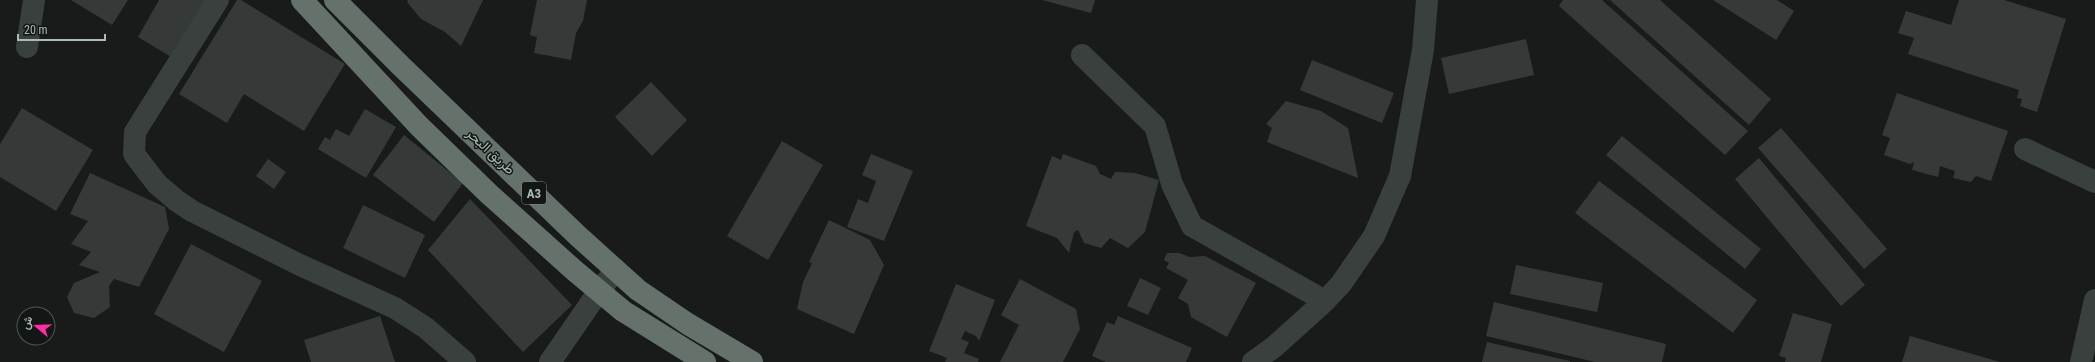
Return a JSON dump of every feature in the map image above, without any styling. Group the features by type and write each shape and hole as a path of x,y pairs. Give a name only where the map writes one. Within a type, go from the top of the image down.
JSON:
{"highway":[{"name":"A3","path":"302,0 414,120 484,189 623,311 705,362"},
{"name":"طريق البحر","path":"335,0 401,66 638,290 688,324 752,362"}],"street":[{"path":"27,47 34,0"},
{"path":"218,0 135,132 134,154 158,184 177,202 300,265 395,308 426,328 465,362"},
{"path":"1253,362 1274,347 1325,301 1341,284 1374,236 1400,176 1423,50 1427,0"},
{"path":"1082,55 1155,126 1172,184 1192,226 1325,301"},
{"path":"2025,150 2095,182"},
{"path":"550,362 599,291 616,270"},
{"path":"2081,362 2095,300"}],"building":[{"path":"71,0 128,0 112,25"},
{"path":"159,0 215,0 178,61 138,37"},
{"path":"237,0 241,0 345,64 304,131 244,94 227,123 179,94"},
{"path":"408,0 483,0 461,46 445,32 421,19 407,2"},
{"path":"537,0 587,0 583,21 576,33 571,60 534,53 537,37 530,35"},
{"path":"1042,0 1095,0 1091,13"},
{"path":"1563,0 1602,0 1748,131 1725,155 1559,6"},
{"path":"1610,0 1660,0 1771,99 1749,125"},
{"path":"1713,0 1777,0 1794,11 1776,40"},
{"path":"1959,0 2004,0 2066,19 2037,112 2020,106 2022,99 2017,98 2019,90 1908,54 1914,38 1898,33 1906,11 1951,25"},
{"path":"1526,39 1534,75 1449,94 1441,58"},
{"path":"1312,60 1394,93 1382,123 1300,90"},
{"path":"651,82 687,120 652,156 615,117"},
{"path":"1897,93 2008,131 1991,181 1976,176 1971,182 1953,178 1955,171 1940,166 1938,177 1912,170 1914,162 1910,164 1884,155 1890,138 1882,135"},
{"path":"1286,101 1321,111 1348,128 1358,178 1267,142 1272,128 1266,124"},
{"path":"22,108 93,150 56,211 0,177 0,144"},
{"path":"365,109 396,127 366,178 318,149 325,137 330,140 336,129 349,136"},
{"path":"1781,128 1887,249 1864,269 1758,148"},
{"path":"404,135 463,183 434,222 373,175"},
{"path":"1622,136 1761,249 1745,269 1606,155"},
{"path":"782,141 823,165 768,260 727,236"},
{"path":"871,154 913,171 884,241 847,227 858,199 868,203 876,181 862,175"},
{"path":"1063,154 1096,166 1100,174 1111,179 1115,172 1135,173 1159,180 1145,232 1128,248 1110,238 1101,248 1084,243 1078,230 1074,232 1069,253 1057,238 1026,226 1052,156 1061,160"},
{"path":"1759,158 1865,285 1841,306 1735,179"},
{"path":"268,159 286,172 274,189 256,176"},
{"path":"90,173 165,207 169,229 139,287 114,279 109,286 110,307 94,318 74,313 67,297 74,283 100,272 79,265 91,252 71,244 88,221 70,214"},
{"path":"1599,181 1757,300 1733,333 1575,213"},
{"path":"470,199 572,305 523,352 428,250"},
{"path":"363,205 425,235 405,278 343,248"},
{"path":"829,220 870,240 884,265 854,334 797,309 803,282 812,263 809,262"},
{"path":"191,244 262,281 224,352 154,314"},
{"path":"1167,253 1179,253 1190,257 1205,256 1256,283 1227,337 1191,317 1188,304 1178,298 1188,280 1166,268 1169,263 1164,260"},
{"path":"1516,265 1603,283 1597,312 1510,294"},
{"path":"1140,278 1161,288 1148,315 1127,306"},
{"path":"1020,279 1076,309 1080,329 1063,362 1000,362 1019,325 1001,315"},
{"path":"956,284 995,300 979,341 976,336 965,331 961,339 969,342 964,353 979,359 978,362 945,362 947,358 929,351"},
{"path":"1494,302 1666,344 1662,362 1595,362 1486,336"},
{"path":"1793,313 1832,324 1821,362 1785,362 1786,358 1779,356"},
{"path":"380,316 395,362 311,362 304,340"},
{"path":"1118,316 1192,348 1186,362 1106,362 1092,356 1107,322 1114,325"},
{"path":"1910,336 2000,362 1902,362"},
{"path":"1487,342 1570,361 1570,362 1482,362"}]}
